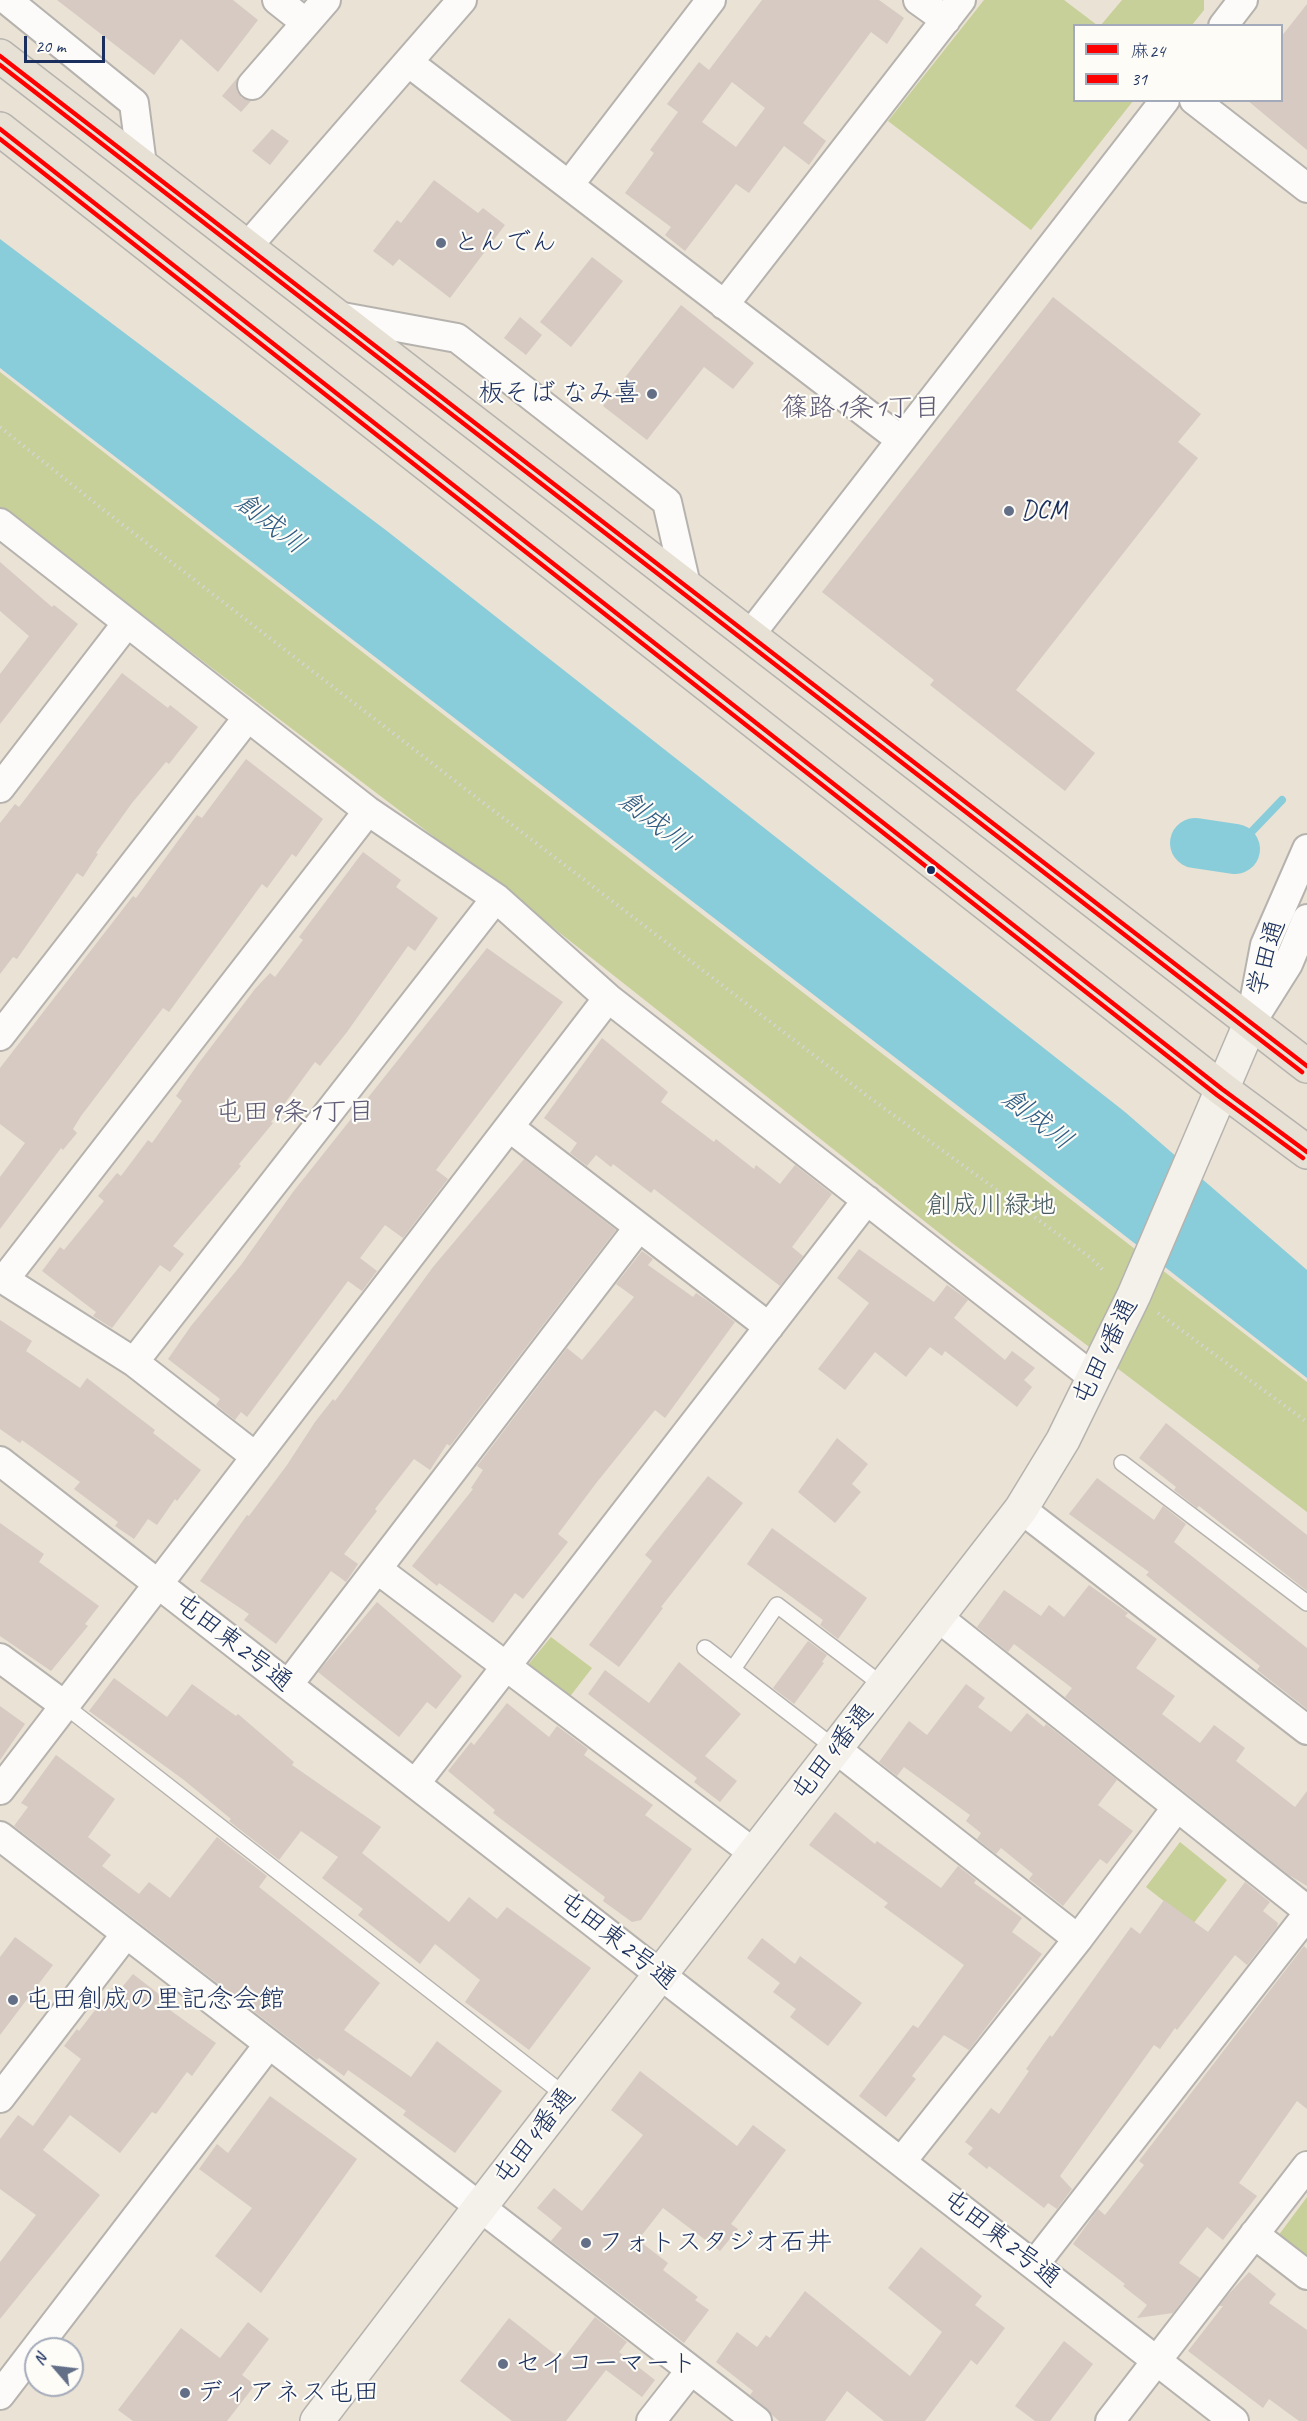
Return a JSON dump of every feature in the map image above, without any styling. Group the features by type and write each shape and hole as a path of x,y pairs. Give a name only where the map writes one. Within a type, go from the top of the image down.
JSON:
{"highway":[{"path":"0,56 1307,1066"},
{"path":"0,129 1222,1089 1307,1152"}],"street":[{"path":"7,0 134,103 142,165"},
{"path":"277,0 306,23"},
{"path":"252,85 326,0"},
{"path":"247,247 462,0"},
{"path":"568,185 711,0"},
{"path":"724,304 953,10 918,0"},
{"path":"1225,24 1240,1"},
{"path":"408,62 902,440"},
{"path":"750,635 1163,102"},
{"path":"1197,102 1307,188"},
{"path":"337,316 457,338 667,502 686,585"},
{"path":"1,525 368,811 496,898 608,998 1094,1378"},
{"path":"0,788 127,622"},
{"path":"0,1036 248,717"},
{"path":"256,1457 134,1362 2,1279 368,811"},
{"name":"学田通","path":"1250,1024 1265,945 1307,849"},
{"path":"134,1362 496,898"},
{"name":"学田通","path":"1250,1024 1288,964 1307,919"},
{"path":"0,1790 608,998"},
{"name":"屯田4番通","path":"317,2421 1021,1509 1063,1440 1094,1378 1146,1301 1197,1153 1250,1024"},
{"path":"509,1127 769,1327"},
{"path":"415,1784 867,1200"},
{"path":"288,1685 639,1227"},
{"name":"屯田東2号通","path":"0,1461 1234,2421"},
{"path":"1021,1509 1307,1730"},
{"path":"377,1569 755,1854"},
{"path":"939,1618 1307,1910"},
{"path":"0,1658 64,1705"},
{"path":"836,1749 1078,1939"},
{"path":"902,2162 1078,1939 1177,1807"},
{"path":"0,1836 757,2421"},
{"path":"1034,2265 1307,1915"},
{"path":"0,2098 126,1934"},
{"path":"0,2395 269,2044"},
{"path":"1110,2421 1307,2166"},
{"path":"1254,2234 1307,2275"},
{"path":"651,2421 691,2370"}],"lane":[{"path":"1122,1463 1307,1603"},
{"path":"733,1669 777,1605 885,1687"},
{"path":"705,1648 836,1749"},
{"path":"64,1705 567,2097"}],"path":[{"path":"0,427 105,511 870,1098 1091,1258 1104,1271"},
{"path":"1146,1301 1307,1422"}],"green space":[{"path":"984,0 1064,0 1096,24 1073,24 1073,102 1132,102 1031,230 888,121"},
{"path":"1122,0 1204,0 1204,10 1193,24 1102,24"},
{"name":"創成川緑地","path":"0,372 1307,1382 1307,1512 952,1243 541,918 0,507"},
{"path":"551,1637 592,1668 568,1699 527,1666"},
{"path":"1180,1842 1227,1880 1193,1924 1146,1887"},
{"path":"1307,2197 1307,2258 1278,2236"}],"water":[{"name":"創成川","path":"0,239 387,531 1125,1112 1307,1270 1307,1378 1010,1146 0,368"}],"building":[{"path":"57,0 233,0 258,20 218,72 181,39 154,75"},
{"path":"762,0 879,0 904,18 887,44 871,32 803,123 826,141 809,165 784,146 749,193 736,184 685,251 665,235 671,227 625,193 654,153 650,150 678,112 667,104 699,62 709,70","holes":["732,82 765,108 736,147 702,122"]},
{"path":"1307,4 1307,150 1249,102 1283,102 1283,34"},
{"path":"238,77 237,91 242,98 251,101 241,112 222,96"},
{"path":"272,129 289,141 270,165 252,151"},
{"path":"434,180 478,213 483,208 505,225 450,298 399,259 393,266 373,251 397,220 401,223"},
{"path":"592,257 623,281 571,347 540,322"},
{"path":"1053,297 1201,414 1178,442 1198,458 1016,690 1095,753 1065,791 930,685 934,680 822,592"},
{"path":"681,305 754,363 733,389 704,367 647,440 603,406"},
{"path":"520,317 542,335 526,355 504,338"},
{"path":"0,562 52,607 54,605 78,624 0,724 0,674 29,636 0,611"},
{"path":"122,673 168,708 170,705 198,727 169,764 166,762 132,803 96,853 98,854 83,877 77,873 17,959 13,957 0,974 0,823 15,804 19,807"},
{"path":"246,759 323,819 296,857 292,854 267,888 262,884 169,1012 163,1008 81,1116 73,1129 77,1133 63,1150 61,1148 0,1229 0,1177 25,1143 0,1124 0,1068 133,896 136,898 197,815 202,818"},
{"path":"363,852 401,880 396,887 438,918 415,951 408,946 347,1032 320,1066 315,1062 271,1122 273,1123 239,1164 241,1166 173,1246 184,1254 170,1272 160,1265 112,1328 93,1316 96,1312 42,1271 60,1247 64,1250 104,1201 98,1196 117,1173 121,1176 148,1140 152,1143 182,1101 176,1096 198,1064 255,989 270,973 275,977 303,940 299,937"},
{"path":"487,948 563,1002 436,1170 448,1179 403,1238 385,1225 360,1258 377,1271 362,1291 348,1281 247,1417 241,1412 235,1420 216,1405 220,1399 168,1359 191,1326 241,1265 293,1192"},
{"path":"602,1038 668,1092 661,1102 714,1142 716,1139 754,1169 756,1165 780,1184 795,1165 832,1194 792,1247 803,1256 780,1286 654,1189 651,1193 613,1164 611,1167 596,1155 587,1166 570,1153 577,1143 544,1118"},
{"path":"524,1159 616,1230 450,1446 447,1444 430,1470 414,1459 375,1509 377,1511 344,1554 358,1564 346,1582 331,1571 276,1644 244,1620 249,1614 200,1581 247,1515 249,1516 287,1465 315,1422 333,1399 335,1401 433,1267"},
{"path":"859,1249 934,1302 947,1285 968,1300 954,1318 1005,1360 1012,1351 1035,1368 1024,1380 1032,1387 1017,1407 945,1351 942,1356 930,1347 906,1377 875,1352 845,1390 818,1369 869,1303 837,1278"},
{"path":"642,1251 653,1259 648,1265 693,1297 696,1293 735,1322 665,1418 655,1410 597,1482 558,1534 568,1542 523,1599 515,1593 493,1623 439,1583 437,1586 412,1566 473,1489 471,1488 483,1470 477,1466 567,1348 582,1360 634,1297 616,1284"},
{"path":"0,1320 32,1341 26,1351 80,1388 87,1378 155,1430 153,1433 201,1470 177,1501 175,1499 157,1525 148,1519 134,1539 115,1526 118,1522 74,1489 80,1482 22,1440 20,1443 0,1429"},
{"path":"1166,1423 1307,1535 1307,1591 1199,1506 1197,1508 1174,1490 1176,1487 1139,1458"},
{"path":"837,1438 868,1464 852,1484 861,1492 835,1523 798,1492"},
{"path":"708,1476 743,1503 661,1607 663,1608 619,1667 589,1645 652,1561 645,1555"},
{"path":"1097,1478 1154,1520 1163,1506 1186,1524 1174,1542 1307,1648 1307,1709 1257,1670 1260,1666 1146,1575 1149,1572 1069,1514"},
{"path":"0,1523 44,1554 39,1562 99,1606 85,1624 88,1626 51,1671 0,1636"},
{"path":"772,1528 867,1598 838,1639 820,1625 823,1620 747,1564"},
{"path":"1089,1585 1128,1613 1125,1616 1157,1639 1136,1668 1175,1696 1162,1714 1200,1743 1214,1725 1245,1748 1236,1761 1295,1807 1307,1791 1307,1886 1289,1875 1065,1697 1072,1688 1014,1644 1008,1652 977,1627 1004,1590 1041,1616 1049,1605 1064,1617"},
{"path":"377,1602 462,1676 436,1709 427,1702 399,1737 318,1672"},
{"path":"808,1641 827,1655 822,1662 824,1663 794,1704 773,1688"},
{"path":"679,1662 741,1714 705,1756 737,1781 720,1802 694,1782 697,1778 588,1694 605,1670 649,1703"},
{"path":"114,1678 167,1717 192,1684 236,1716 238,1714 294,1762 292,1765 381,1827 362,1853 449,1922 469,1897 497,1919 507,1907 591,1968 529,2050 465,2002 480,1980 435,1944 420,1964 358,1915 363,1909 322,1878 338,1857 301,1831 279,1860 229,1821 231,1819 184,1780 89,1711"},
{"path":"966,1684 985,1698 978,1707 1011,1732 1027,1713 1044,1727 1046,1724 1117,1780 1098,1805 1133,1831 1107,1864 1100,1859 1063,1906 1029,1879 1033,1874 1001,1848 996,1854 977,1839 981,1833 966,1821 970,1815 904,1767 897,1776 879,1762 909,1721 927,1735"},
{"path":"507,1703 549,1737 557,1726 588,1749 584,1755 653,1805 645,1815 692,1849 641,1920 632,1922 603,1901 605,1897 493,1813 495,1810 448,1771 471,1742 474,1745"},
{"path":"0,1706 25,1724 0,1760"},
{"path":"56,1755 115,1799 88,1837 111,1855 102,1866 139,1894 149,1882 170,1898 217,1837 267,1876 259,1887 380,1983 344,2030 411,2077 437,2041 502,2091 455,2153 403,2115 406,2111 348,2070 344,2076 319,2058 317,2060 14,1826 28,1807 21,1803"},
{"path":"835,1812 875,1844 877,1841 941,1888 958,1866 976,1880 974,1883 1022,1918 1012,1932 1042,1954 969,2050 944,2035 912,2076 916,2079 886,2117 859,2096 913,2025 918,2028 964,1965 884,1907 888,1903 809,1845"},
{"path":"1245,1882 1270,1902 1263,1911 1278,1923 1277,1927 1247,1965 1235,1955 1160,2049 1154,2045 1060,2176 1072,2189 1057,2209 1048,2203 1044,2208 989,2166 987,2169 968,2154 973,2148 965,2142 991,2108 999,2114 1029,2071 1026,2069 1050,2035 1052,2037 1131,1927 1140,1934 1164,1900 1208,1932"},
{"name":"屯田創成の里記念会館","path":"15,1937 53,1965 0,2035 0,1957"},
{"path":"762,1938 795,1964 800,1956 862,2003 828,2046 790,2017 796,2009 773,1992 780,1983 747,1958"},
{"path":"1304,1946 1307,1949 1307,2109 1297,2101 1239,2183 1257,2196 1223,2240 1207,2227 1179,2263 1200,2278 1173,2313 1137,2318 1147,2305 1123,2286 1125,2284 1073,2244 1098,2209 1105,2215 1144,2165 1139,2161"},
{"path":"133,1974 164,1998 160,2003 216,2043 192,2076 187,2072 156,2114 152,2112 120,2153 70,2115 43,2150 100,2195 0,2319 0,2262 36,2215 0,2189 0,2139 18,2115 33,2126 81,2059 64,2046 77,2029 79,2031 112,1988 118,1992"},
{"path":"640,2071 737,2146 753,2125 786,2150 731,2224 738,2229 720,2251 663,2208 638,2240 668,2263 663,2270 698,2297 695,2300 709,2310 684,2343 551,2241 562,2228 537,2208 554,2188 582,2211 643,2135 611,2110"},
{"path":"270,2096 357,2159 261,2293 215,2256 252,2208 199,2169 217,2144 228,2153"},
{"path":"921,2247 982,2296 975,2305 1005,2328 977,2365 971,2360 925,2421 884,2421 847,2391 825,2421 779,2421 750,2395 753,2391 716,2362 737,2332 757,2347 766,2335 770,2338 805,2291 910,2376 942,2332 888,2288"},
{"path":"1249,2272 1276,2294 1269,2303 1307,2330 1307,2421 1299,2421 1269,2399 1263,2408 1188,2351 1223,2306 1219,2306"},
{"path":"595,2317 627,2342 619,2352 655,2380 642,2397 606,2370 566,2421 512,2421 460,2381 509,2318 562,2360"},
{"path":"248,2322 269,2339 242,2375 255,2385 227,2421 133,2421 118,2410 181,2328 220,2358"},
{"path":"1064,2341 1093,2364 1050,2421 1035,2421 1015,2406"}],"waterway":[{"path":"1235,849 1282,800"},
{"path":"1195,843 1235,849"}],"transit line":[{"name":"麻24","path":"0,56 1307,1066"},
{"name":"31","path":"0,65 1302,1072"},
{"name":"麻24","path":"0,129 1222,1089 1307,1152"},
{"name":"31","path":"0,139 1217,1095 1303,1158"}],"place":[{"name":"とんでん","path":"441,243"},
{"name":"板そば なみ喜","path":"652,394"},
{"name":"DCM","path":"1009,511"},
{"name":"屯田創成の里記念会館","path":"13,2000"},
{"name":"フォトスタジオ石井","path":"586,2243"},
{"name":"セイコーマート","path":"503,2364"},
{"name":"ディアネス屯田","path":"185,2393"}],"district":[{"name":"篠路1条1丁目","path":"861,409"},
{"name":"屯田9条1丁目","path":"295,1113"}]}
